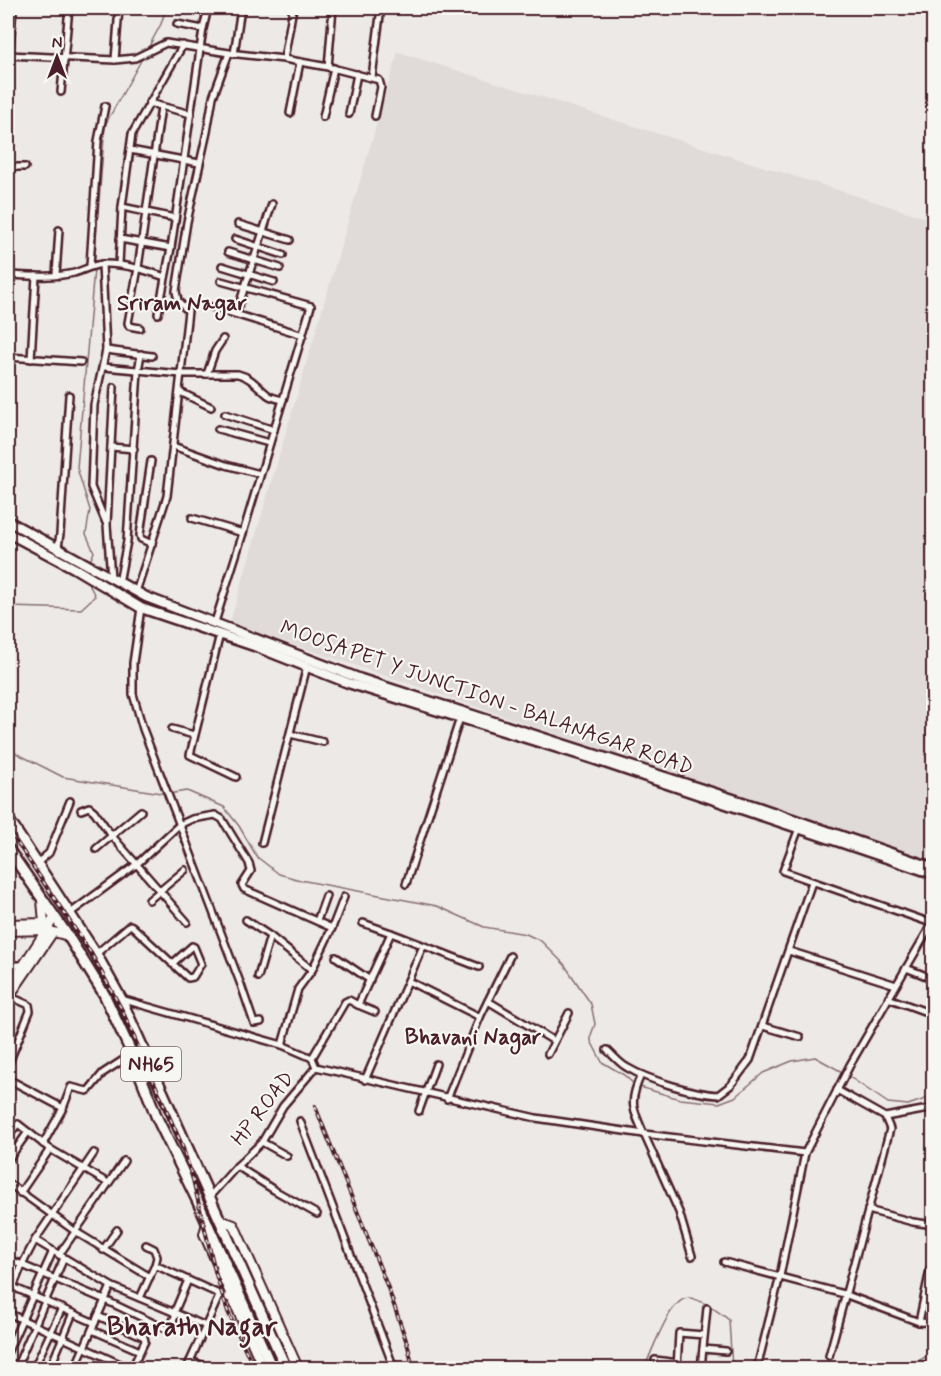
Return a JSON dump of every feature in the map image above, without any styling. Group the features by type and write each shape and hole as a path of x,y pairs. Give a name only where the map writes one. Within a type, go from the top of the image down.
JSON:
{"highway":[{"name":"NH65","path":"8,819 96,954 122,999 286,1368"},
{"name":"NH65","path":"8,849 68,936 104,994 132,1054 157,1118 273,1368"},
{"path":"17,864 26,862 31,854"},
{"path":"26,877 27,870 37,865"}],"main road":[{"name":"MOOSAPET Y JUNCTION - BALANAGAR ROAD","path":"8,521 136,592 362,679 669,777 933,868"},
{"path":"8,533 74,568 141,608 220,634 348,683 590,758 933,874"},
{"path":"173,618 177,609"}],"street":[{"path":"8,62 12,8"},
{"path":"61,92 69,8"},
{"path":"115,60 119,8"},
{"path":"158,314 171,248 208,8 200,8"},
{"path":"136,592 167,496 188,311 178,301 176,291 187,222 213,97 231,54 241,8"},
{"path":"284,59 293,8"},
{"path":"323,117 331,68 333,8"},
{"path":"372,77 381,8"},
{"path":"177,24 203,29"},
{"path":"8,55 115,60 140,56 166,43 231,54 284,59 379,80 381,87 375,116"},
{"path":"119,264 122,207 132,134 183,45"},
{"path":"290,113 300,62"},
{"path":"349,114 357,74"},
{"path":"149,103 191,114"},
{"path":"91,266 98,141 105,106"},
{"path":"140,328 128,325 161,107"},
{"path":"130,150 200,163"},
{"path":"8,166 25,168"},
{"path":"237,314 272,204"},
{"path":"122,207 175,218"},
{"path":"238,224 290,240"},
{"path":"56,274 59,230"},
{"path":"120,239 171,248"},
{"path":"236,239 283,255"},
{"path":"228,252 280,268"},
{"path":"102,264 106,350 94,405 91,487 107,525"},
{"path":"8,275 36,276 74,273 91,266 119,264 165,277"},
{"path":"222,266 274,282"},
{"path":"31,359 36,276"},
{"path":"215,622 311,306 220,282"},
{"path":"212,307 303,335"},
{"path":"207,374 215,351 223,339"},
{"path":"106,350 152,356"},
{"path":"112,579 127,541 141,354"},
{"path":"8,357 81,362"},
{"path":"104,367 181,374 245,375 264,389 268,396 283,400"},
{"path":"112,579 107,525 114,387"},
{"path":"180,392 211,407"},
{"path":"58,548 69,395"},
{"path":"225,414 274,430"},
{"path":"218,429 269,443"},
{"path":"172,446 260,474"},
{"path":"111,447 134,449"},
{"path":"151,461 140,535 141,539 152,544"},
{"path":"192,518 243,533"},
{"path":"141,608 133,663 133,694 143,729 254,1023 261,1022"},
{"path":"220,634 190,751 193,758 236,777"},
{"path":"262,843 307,666"},
{"path":"406,884 460,718"},
{"path":"172,729 194,735"},
{"path":"290,734 322,742"},
{"path":"37,865 49,853 70,801"},
{"path":"81,810 88,807 94,811 112,836 187,922"},
{"path":"96,849 141,811"},
{"path":"69,914 137,864 179,825 206,815 215,815 222,819 251,868 243,881 244,889 332,928"},
{"path":"757,1368 780,1276 805,1153 850,1065 933,923 783,871 799,828"},
{"path":"149,900 185,870"},
{"path":"607,1050 626,1067 641,1075 705,1095 718,1095 731,1085 750,1060 764,1026 812,882"},
{"path":"317,921 326,896"},
{"path":"282,1045 298,989 312,970 344,897"},
{"path":"8,924 44,923 42,900"},
{"path":"8,994 48,934 54,918"},
{"path":"246,921 270,936 312,970"},
{"path":"363,923 479,967"},
{"path":"96,954 129,925 172,964 191,979 200,969 201,964 192,946 172,964"},
{"path":"8,931 68,936"},
{"path":"358,1005 391,933"},
{"path":"8,994 24,965 48,934"},
{"path":"258,976 270,936"},
{"path":"365,1080 423,946"},
{"path":"789,951 896,985"},
{"path":"447,1099 480,1017 510,956"},
{"path":"336,957 370,980"},
{"path":"8,965 24,965"},
{"path":"906,968 933,979"},
{"path":"408,981 480,1017"},
{"path":"8,994 30,1005 30,1011 8,1065"},
{"path":"888,998 932,1014"},
{"path":"122,999 282,1045 312,1058 316,1067 447,1099 536,1118 644,1134 805,1153"},
{"path":"312,1058 345,1002 349,1000 375,1012"},
{"path":"488,1001 554,1041"},
{"path":"548,1054 569,1012"},
{"path":"764,1026 800,1037"},
{"path":"43,1144 63,1108 71,1087 89,1090 103,1073 123,1060"},
{"path":"419,1111 436,1064"},
{"name":"HP ROAD","path":"210,1196 262,1142 283,1106 316,1067"},
{"path":"641,1075 633,1093 633,1110 679,1212 692,1256"},
{"path":"8,1079 63,1108"},
{"path":"829,1356 890,1129 885,1117 837,1090"},
{"path":"885,1117 933,1108"},
{"path":"300,1121 393,1368"},
{"path":"8,1136 16,1124 50,1149 108,1184"},
{"path":"8,1160 28,1132"},
{"path":"262,1142 287,1156"},
{"path":"20,1193 50,1149"},
{"path":"8,1300 35,1240 94,1153"},
{"path":"16,1368 62,1256 124,1161"},
{"path":"237,1166 317,1214"},
{"path":"8,1184 103,1250 150,1277"},
{"path":"868,1210 933,1225"},
{"path":"221,1220 234,1225 298,1368"},
{"path":"207,1223 204,1234 263,1368"},
{"path":"103,1250 117,1230"},
{"path":"35,1240 111,1286 206,1326"},
{"path":"140,1298 155,1265 157,1254 154,1249 146,1245"},
{"path":"23,1351 8,1346 53,1251"},
{"path":"919,1322 933,1251"},
{"path":"8,1259 105,1300 166,1329 170,1328 188,1280"},
{"path":"724,1262 844,1294 919,1322 933,1323"},
{"path":"155,1265 232,1300"},
{"path":"75,1368 111,1286"},
{"path":"13,1287 95,1323"},
{"path":"187,1368 220,1294"},
{"path":"62,1308 35,1366 48,1368 73,1313"},
{"path":"701,1368 707,1308"},
{"path":"8,1313 131,1368 145,1341 142,1335 98,1316"},
{"path":"92,1330 140,1350"},
{"path":"677,1367 680,1333 704,1335"},
{"path":"703,1349 726,1351"},
{"path":"655,1360 684,1368"},
{"path":"190,1361 210,1368"},
{"path":"918,1368 933,1362"}],"shaded area":[{"path":"398,52 933,220 933,862 230,623"}],"waterway":[{"path":"147,50 161,24 166,8"},
{"path":"94,264 105,125 143,57"},
{"path":"90,561 94,552 86,534 90,510 77,468 94,269"},
{"path":"8,607 81,609 95,596 88,582"},
{"path":"8,749 63,777 167,794 187,791 224,807 239,826 257,857 279,874 437,906 484,927 526,934 541,941 564,964 591,1004 595,1024 591,1041 602,1062 624,1075 635,1085"},
{"path":"640,1087 680,1099 719,1103 735,1097 763,1073 792,1061 815,1057 844,1073"},
{"path":"848,1076 888,1103 908,1105 934,1096"},
{"path":"644,1368 674,1307 688,1298 704,1303 729,1320 732,1368"},
{"path":"906,1368 934,1352"}],"railway":[{"path":"8,829 91,953 122,1010 182,1145 216,1275 228,1312 254,1368"},
{"path":"315,1106 388,1288 413,1368"}],"district":[{"name":"Sriram Nagar","path":"182,302"},
{"name":"Bhavani Nagar","path":"473,1036"},
{"name":"Bharath Nagar","path":"192,1326"}]}
